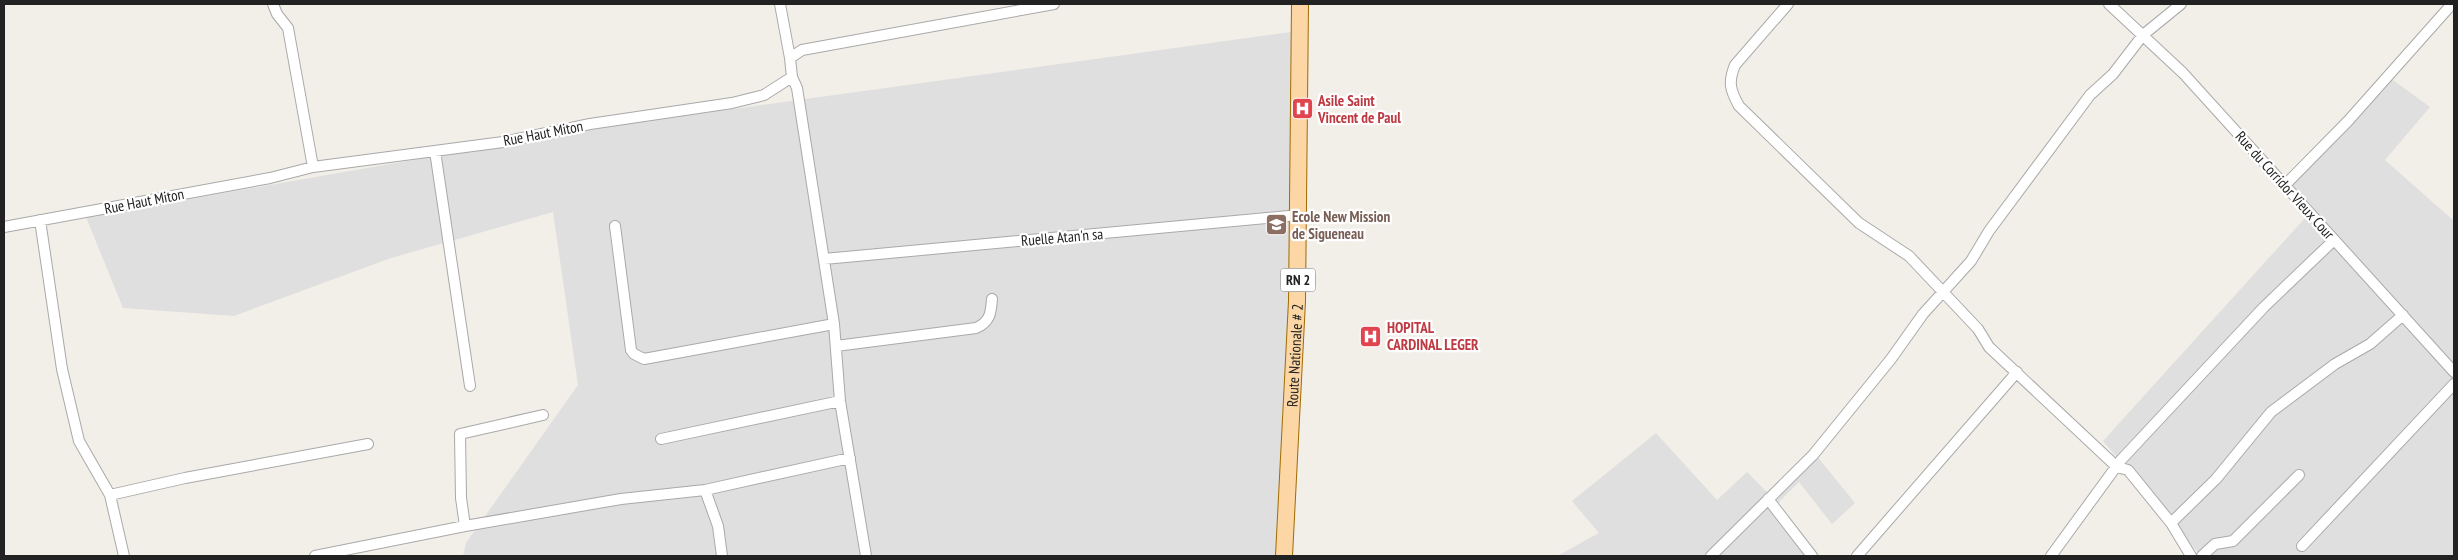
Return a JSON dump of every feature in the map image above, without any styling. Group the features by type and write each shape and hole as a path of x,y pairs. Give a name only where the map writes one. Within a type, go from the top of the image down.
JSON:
{"main road":[{"name":"Route Nationale # 2","path":"1284,556 1297,301 1300,4"}],"street":[{"path":"273,4 288,28 314,168"},
{"path":"780,4 792,77 797,88 824,259 834,324 840,401 866,556"},
{"path":"790,58 802,50 859,38 1054,4"},
{"path":"1788,4 1735,65 1730,77 1730,86 1739,106 1860,224 1909,256 1978,329 1990,347 2116,467 2128,470 2171,523 2191,556"},
{"name":"Rue du Corridor Vieux Cour","path":"2109,4 2184,73 2454,372"},
{"path":"1711,556 1813,455 1891,360 1923,314 1971,261 1989,231 2090,96 2114,74 2142,35 2181,4"},
{"path":"2285,185 2348,121 2452,4"},
{"name":"Rue Haut Miton","path":"4,227 270,178 314,168 503,142 590,124 732,103 764,94 792,77"},
{"path":"435,151 470,386"},
{"name":"Ruelle Atan'n sa","path":"824,259 1299,215"},
{"path":"40,220 62,369 79,440 110,495 124,556"},
{"path":"615,226 631,350 639,357 644,359 834,324"},
{"path":"2051,556 2116,467 2264,307 2334,240"},
{"path":"836,346 976,328 983,325 991,315 992,299"},
{"path":"2171,523 2216,479 2271,412 2335,364 2370,344 2403,316"},
{"path":"1857,556 2017,372"},
{"path":"2302,546 2454,384"},
{"path":"661,439 840,401"},
{"path":"465,526 461,498 460,434 543,415"},
{"path":"110,495 185,478 368,444"},
{"path":"315,556 465,526 621,499 705,490 850,458"},
{"path":"2202,556 2215,544 2234,541 2299,475"},
{"path":"705,490 718,526 722,556"},
{"path":"1768,499 1812,556"}],"shaded area":[{"path":"1291,32 1289,302 1283,395 1277,556 463,556 466,543 578,385 553,212 391,258 234,316 123,308 86,217 602,127"},
{"path":"2386,75 2430,107 2385,160 2454,221 2454,556 2201,556 2103,441 2314,208 2289,185"},
{"path":"1656,433 1717,500 1747,472 1769,494 1816,455 1855,503 1832,524 1799,482 1778,503 1808,556 1557,556 1599,533 1572,501"}],"place":[{"name":"Asile Saint Vincent de Paul","path":"1302,109"},
{"name":"Ecole New Mission de Sigueneau","path":"1276,225"},
{"name":"HOPITAL CARDINAL LEGER","path":"1371,336"}]}
